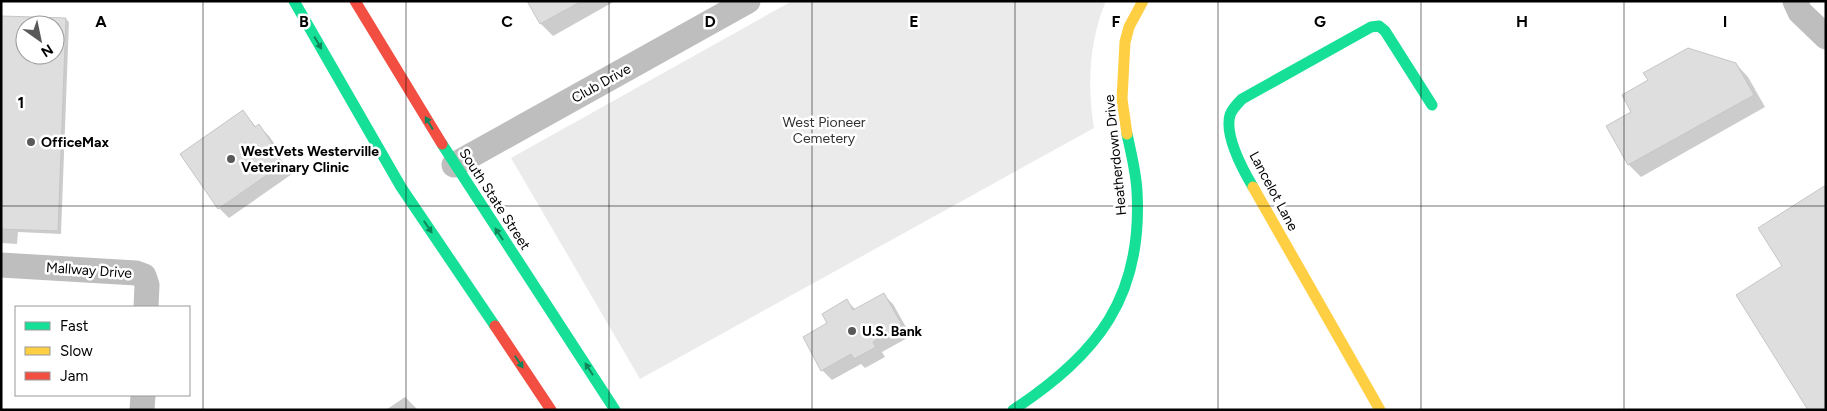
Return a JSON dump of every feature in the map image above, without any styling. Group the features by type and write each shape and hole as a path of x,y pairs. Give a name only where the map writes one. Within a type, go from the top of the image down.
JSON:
{"street":[{"path":"294,1 401,187 551,410"},
{"name":"South State Street","path":"355,1 454,165 616,410"},
{"name":"Club Drive","path":"454,165 748,1"},
{"name":"Heatherdown Drive","path":"1013,410 1040,394 1082,358 1105,328 1126,287 1137,243 1137,190 1122,100 1124,52 1127,34 1144,1"},
{"path":"1795,1 1800,12 1826,37"},
{"name":"Lancelot Lane","path":"1380,410 1243,169 1228,127 1228,116 1234,106 1242,99 1371,27 1379,26 1385,31 1432,105"},
{"name":"Mallway Drive","path":"1,265 136,273 144,276 147,285 146,306"},
{"path":"142,410 143,396"}],"green space":[{"name":"West Pioneer Cemetery","path":"792,1 1106,1 1096,32 1091,64 1090,80 1094,128 640,379 511,158"}],"building":[{"path":"527,1 582,1 540,24"},
{"name":"OfficeMax","path":"1,16 15,16 15,65 64,65 58,231 1,229"},
{"path":"1688,48 1736,63 1754,95 1628,165 1606,126 1631,112 1622,95 1648,80 1643,73"},
{"name":"WestVets Westerville Veterinary Clinic","path":"243,110 255,127 259,124 273,145 270,146 283,164 218,209 180,154"},
{"path":"1826,185 1826,410 1808,410 1736,295 1782,266 1758,228"},
{"name":"U.S. Bank","path":"884,293 902,325 873,342 876,347 854,359 851,354 821,371 803,337 827,323 822,314 847,299 853,310"}],"traffic: fast":[{"path":"294,1 401,187 495,326"},
{"path":"1253,187 1232,143 1229,123 1233,109 1242,99 1371,27 1379,26 1385,31 1432,105"},
{"path":"1013,410 1043,389 1069,367 1091,344 1109,319 1123,292 1132,262 1137,229 1137,191 1127,134"},
{"path":"442,144 615,410"}],"traffic: slow":[{"path":"1127,134 1122,99 1125,42 1129,27 1143,1"},
{"path":"1253,187 1380,410"}],"traffic: jam":[{"path":"355,1 442,144"},
{"path":"495,326 551,410"}],"place":[{"name":"OfficeMax","path":"31,142"},
{"name":"WestVets Westerville Veterinary Clinic","path":"231,159"},
{"name":"U.S. Bank","path":"852,331"}]}
